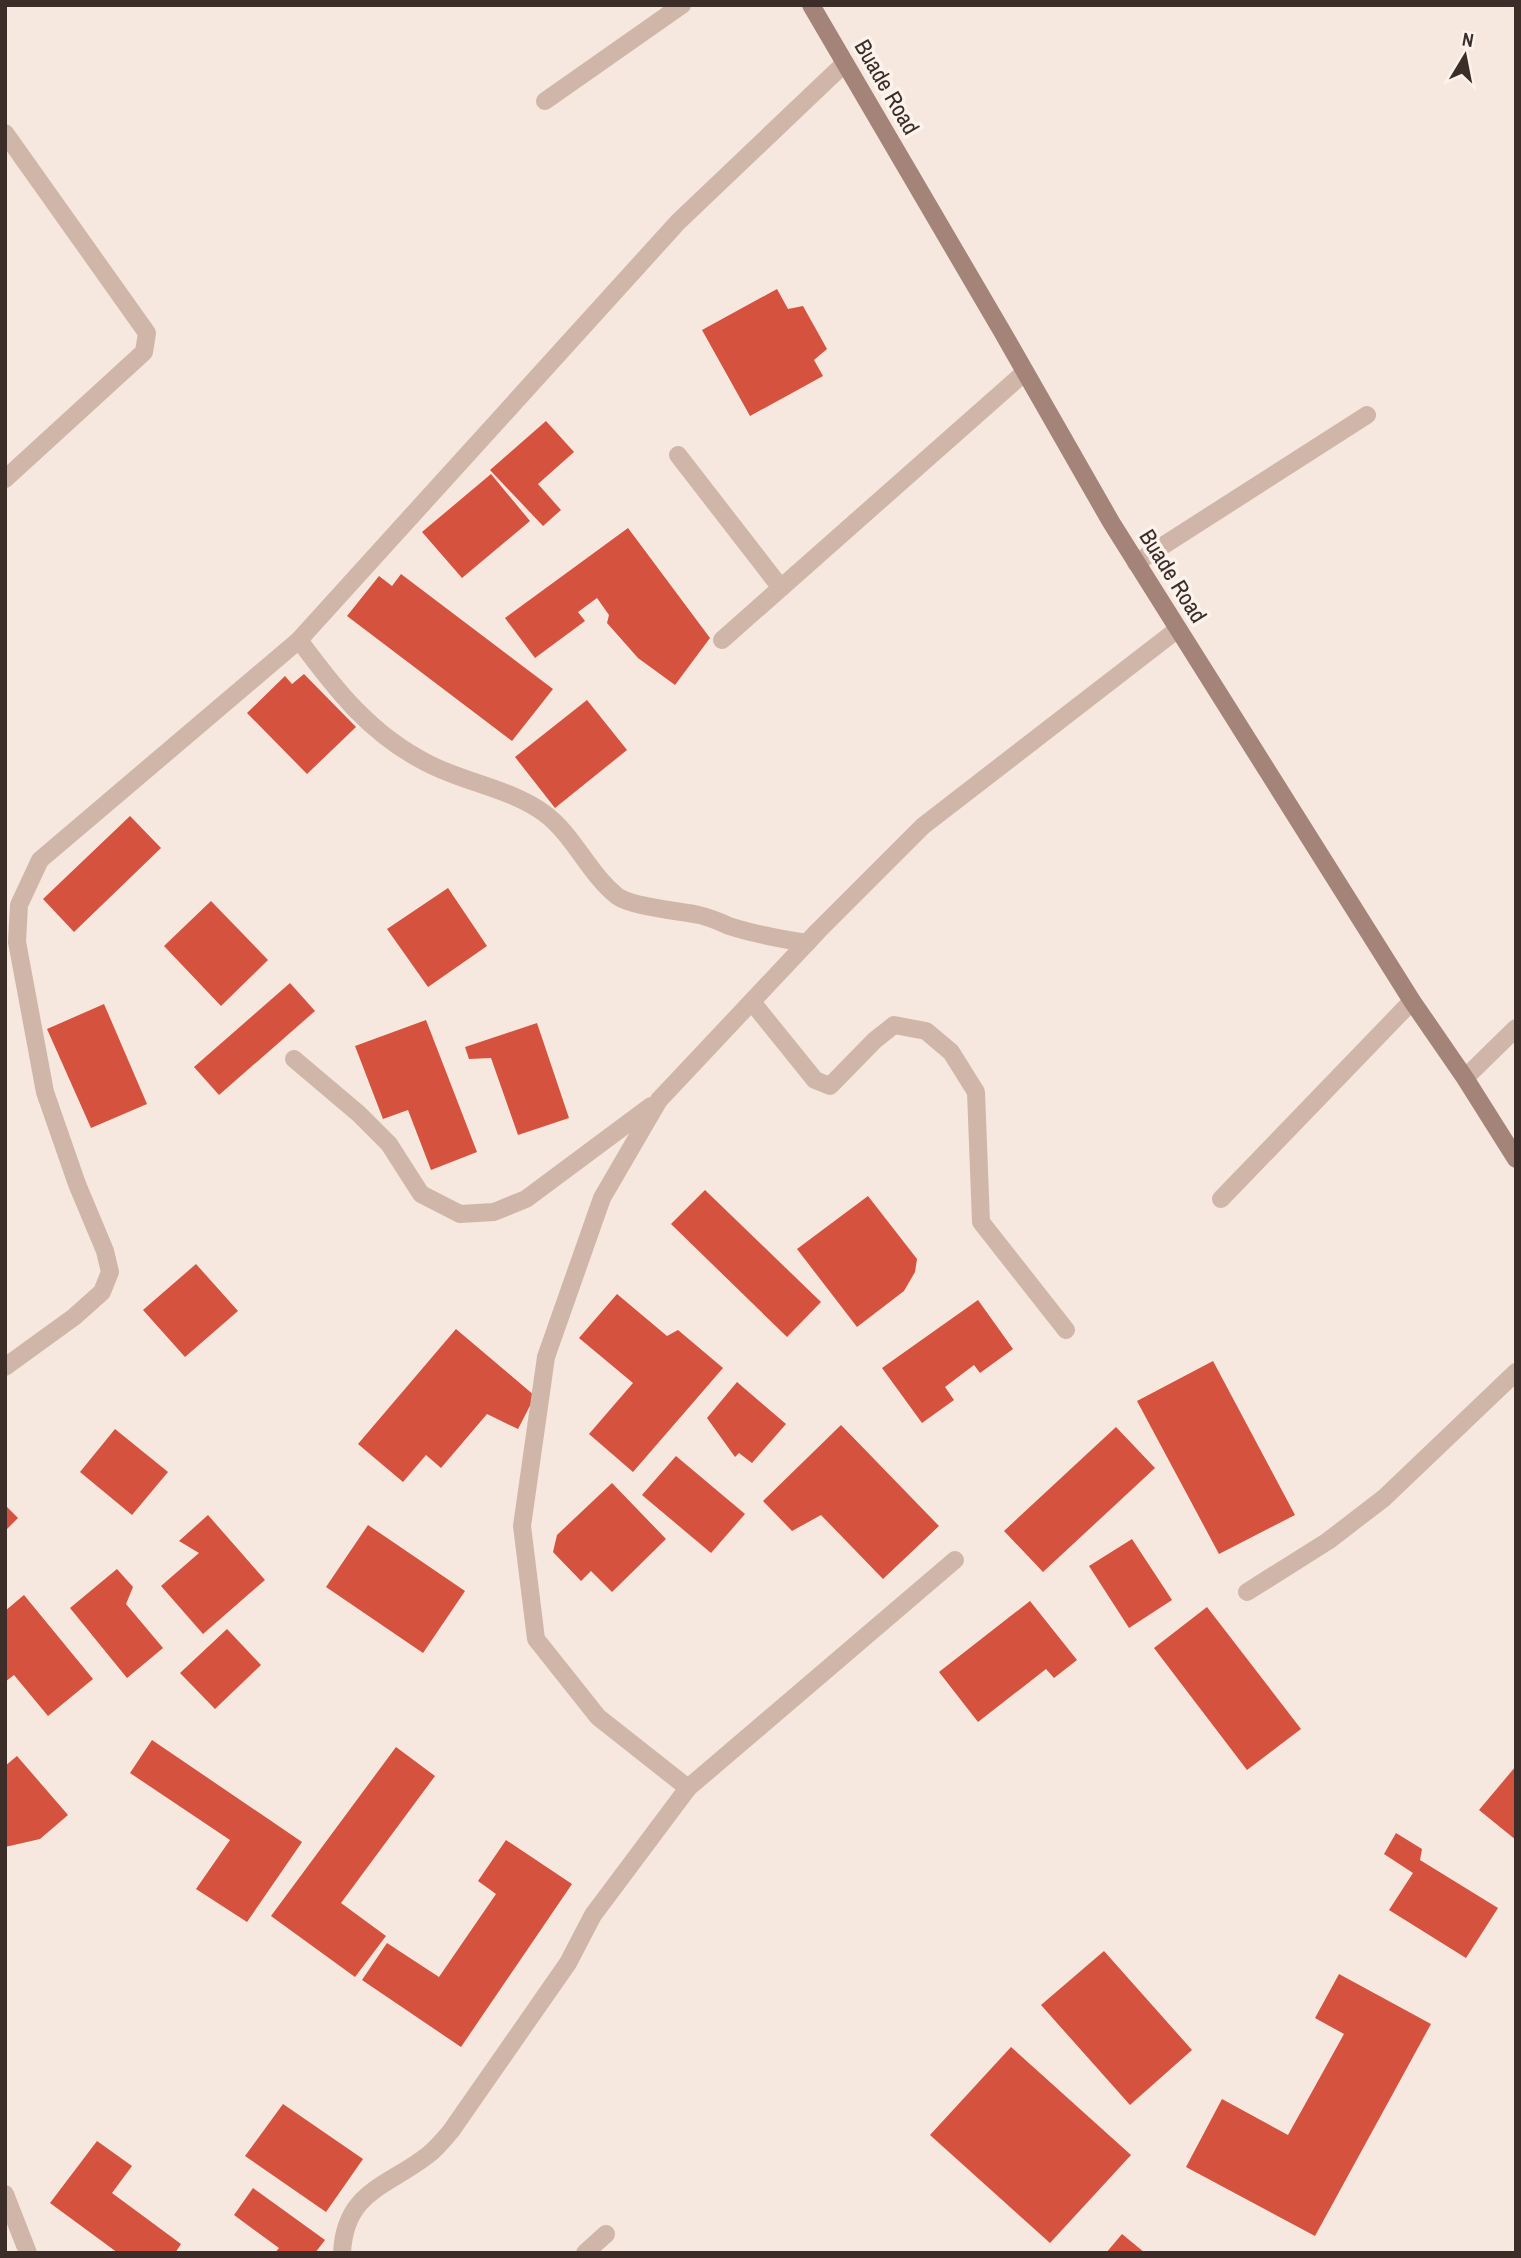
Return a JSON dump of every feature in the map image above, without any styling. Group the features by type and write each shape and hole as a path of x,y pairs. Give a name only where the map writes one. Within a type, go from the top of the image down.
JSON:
{"street":[{"path":"545,101 682,5"},
{"name":"Buade Road","path":"811,5 1136,563 1412,1001 1465,1078 1516,1160"},
{"path":"5,1367 74,1317 102,1292 110,1272 105,1251 77,1184 46,1092 18,942 19,905 40,860 299,640 678,222 845,64"},
{"path":"5,133 147,333 144,352 5,479"},
{"path":"722,640 1026,372"},
{"path":"1136,563 1367,415"},
{"path":"678,455 782,588"},
{"path":"294,1059 359,1114 389,1144 421,1194 460,1214 494,1212 526,1199 659,1100 807,943 923,826 1178,629"},
{"path":"299,640 335,689 375,730 428,764 498,789 544,814 574,846 601,883 621,899 702,916 781,940 807,943"},
{"path":"1222,1199 1412,1001"},
{"path":"752,1002 815,1080 830,1086 875,1040 894,1025 926,1031 951,1052 976,1093 981,1222 1066,1330"},
{"path":"1465,1078 1516,1028"},
{"path":"659,1100 602,1198 546,1357 522,1526 536,1639 598,1717 688,1788"},
{"path":"1247,1592 1328,1541 1384,1498 1516,1372"},
{"path":"342,2253 343,2233 355,2207 371,2191 429,2154 451,2131 568,1963 593,1915 688,1788 956,1560"},
{"path":"5,2193 27,2253"},
{"path":"585,2253 606,2234"}],"building":[{"path":"777,289 788,309 803,306 827,349 814,360 823,376 750,416 702,330"},
{"path":"546,421 574,452 538,484 561,510 543,526 490,470"},
{"path":"491,474 530,521 462,578 422,532"},
{"path":"628,528 710,638 675,685 638,658 607,623 609,615 597,598 578,612 585,621 535,658 505,618"},
{"path":"401,574 553,689 512,741 347,616 379,576 392,586"},
{"path":"304,674 356,727 307,774 247,713 285,676 292,684"},
{"path":"587,700 627,750 555,808 515,757"},
{"path":"130,816 161,848 74,932 43,899"},
{"path":"448,888 487,946 428,987 387,929"},
{"path":"211,901 268,960 221,1006 164,946"},
{"path":"290,983 315,1011 219,1095 194,1067"},
{"path":"104,1004 147,1104 91,1128 47,1029"},
{"path":"426,1020 477,1152 431,1170 408,1110 383,1119 355,1046"},
{"path":"537,1023 569,1118 518,1135 491,1058 469,1059 465,1047"},
{"path":"705,1190 821,1302 787,1337 671,1224"},
{"path":"868,1196 917,1259 915,1272 904,1291 857,1327 797,1249"},
{"path":"196,1264 238,1311 185,1357 143,1310"},
{"path":"617,1294 667,1336 678,1330 723,1368 633,1472 589,1434 633,1383 579,1338"},
{"path":"978,1300 1013,1349 980,1373 974,1365 945,1387 954,1400 922,1423 882,1368"},
{"path":"456,1329 535,1396 518,1429 487,1414 441,1468 426,1455 403,1482 358,1444"},
{"path":"1213,1361 1295,1515 1219,1554 1137,1401"},
{"path":"737,1382 786,1424 752,1463 739,1453 735,1457 707,1418"},
{"path":"841,1425 939,1526 883,1579 821,1515 792,1531 763,1501"},
{"path":"1116,1427 1155,1468 1043,1572 1004,1531"},
{"path":"115,1429 168,1472 132,1515 80,1472"},
{"path":"676,1456 745,1514 711,1553 642,1495"},
{"path":"612,1483 666,1539 612,1592 591,1571 581,1581 553,1552 557,1535"},
{"path":"5,1505 18,1518 5,1531"},
{"path":"208,1515 265,1580 203,1634 161,1586 199,1553 179,1541"},
{"path":"368,1525 465,1591 423,1653 326,1587"},
{"path":"1132,1539 1172,1600 1129,1628 1089,1566"},
{"path":"117,1569 133,1587 126,1604 163,1648 127,1678 70,1608"},
{"path":"24,1595 93,1679 48,1716 14,1675 5,1682 5,1611"},
{"path":"1030,1601 1077,1660 1054,1678 1046,1669 978,1722 939,1672"},
{"path":"1207,1607 1301,1729 1247,1770 1154,1648"},
{"path":"227,1629 261,1665 215,1709 180,1673"},
{"path":"152,1740 302,1842 247,1922 196,1889 230,1840 130,1773"},
{"path":"396,1747 435,1776 341,1903 386,1936 355,1977 271,1916"},
{"path":"17,1756 68,1815 40,1839 5,1847 5,1766"},
{"path":"1516,1766 1516,1840 1479,1810"},
{"path":"1396,1833 1422,1849 1420,1860 1498,1908 1466,1958 1389,1910 1413,1873 1384,1854"},
{"path":"506,1840 572,1884 461,2047 362,1980 387,1943 439,1977 496,1894 478,1881"},
{"path":"1104,1951 1192,2050 1130,2105 1041,2005"},
{"path":"1339,1974 1431,2024 1315,2236 1186,2167 1222,2099 1288,2135 1344,2034 1315,2018"},
{"path":"1011,2047 1131,2155 1050,2243 930,2135"},
{"path":"283,2104 363,2159 326,2212 245,2156"},
{"path":"97,2141 132,2166 112,2193 181,2244 175,2253 118,2253 50,2203"},
{"path":"253,2188 325,2240 315,2253 275,2253 279,2248 234,2215"},
{"path":"1122,2234 1145,2253 1106,2253"}]}
